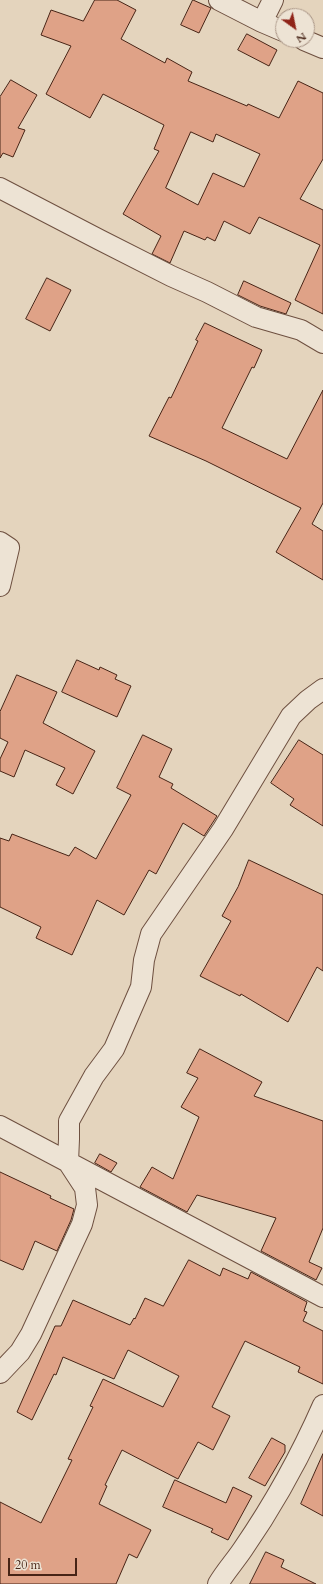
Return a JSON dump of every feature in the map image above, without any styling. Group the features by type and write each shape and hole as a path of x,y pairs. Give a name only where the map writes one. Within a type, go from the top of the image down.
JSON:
{"street":[{"path":"219,0 275,28"},
{"path":"262,22 273,0"},
{"path":"0,188 171,276 207,292 256,317 301,330 323,343"},
{"path":"0,542 9,548 0,586"},
{"path":"0,1373 20,1352 31,1334 82,1224 87,1205 85,1188 68,1162 70,1139 68,1121 94,1076 114,1049 134,1004 141,987 144,960 151,934 223,829 291,716 308,700 323,689"},
{"path":"0,1126 323,1297"},
{"path":"218,1584 242,1550 289,1474 306,1443 323,1405"}],"building":[{"path":"95,0 117,0 136,10 121,39 165,63 167,58 192,72 188,81 247,106 248,104 279,118 298,81 323,93 323,159 300,199 323,210 323,314 295,300 320,245 259,217 250,234 224,221 215,241 207,237 205,240 184,231 170,263 152,254 161,236 123,214 159,151 154,149 164,125 103,94 90,118 46,94 71,46 41,35 51,10 83,21","holes":["191,132 213,142 216,134 260,154 244,187 213,173 198,205 166,188"]},
{"path":"193,0 211,8 199,33 181,25"},
{"path":"247,34 277,50 269,66 238,50"},
{"path":"11,80 37,95 18,128 25,130 13,157 3,153 0,158 0,97"},
{"path":"47,278 71,290 50,331 26,319"},
{"path":"244,281 291,303 286,314 260,306 238,295"},
{"path":"205,323 262,350 222,428 287,459 323,390 323,503 312,524 323,531 323,580 276,552 301,508 206,461 149,436 169,397 171,398"},
{"path":"77,660 99,670 100,667 117,675 115,679 131,686 117,717 62,692"},
{"path":"17,675 57,692 43,723 95,751 73,794 56,785 65,768 25,750 14,777 0,771 0,759 8,742 0,738 0,712"},
{"path":"143,735 172,749 159,777 173,784 171,788 217,816 204,836 183,823 156,874 149,870 124,915 97,900 72,955 36,938 41,927 0,907 0,838 9,841 12,834 69,856 75,847 96,859 131,795 117,788"},
{"path":"299,740 323,755 323,826 290,805 294,799 271,783"},
{"path":"249,860 323,895 323,971 317,967 288,1022 241,994 240,996 200,976 231,921 222,916 238,887"},
{"path":"200,1049 262,1082 254,1096 323,1121 323,1228 309,1262 322,1268 316,1280 261,1251 276,1218 197,1195 187,1212 140,1187 152,1167 173,1179 199,1117 181,1107 198,1078 187,1073"},
{"path":"100,1154 117,1163 111,1172 95,1163"},
{"path":"0,1172 51,1196 50,1198 74,1209 71,1220 57,1251 35,1241 23,1270 0,1260"},
{"path":"189,1260 220,1276 223,1268 248,1279 251,1272 307,1302 304,1311 307,1312 303,1321 323,1331 323,1384 298,1372 300,1367 245,1341 212,1407 230,1416 213,1450 198,1442 178,1479 122,1450 105,1485 107,1486 99,1504 151,1530 137,1558 129,1554 116,1584 0,1584 0,1502 41,1523 72,1460 68,1459 93,1407 90,1406 103,1379 163,1407 179,1376 128,1350 114,1379 63,1357 56,1375 54,1374 32,1420 17,1412 55,1326 61,1326 73,1300 130,1325 134,1318 135,1319 145,1298 163,1306"},
{"path":"272,1438 285,1445 285,1452 265,1486 249,1478"},
{"path":"323,1454 323,1516 301,1504"},
{"path":"175,1480 226,1503 233,1487 252,1496 228,1540 211,1532 213,1529 163,1507"},
{"path":"266,1552 284,1560 281,1567 316,1584 250,1584"}]}
